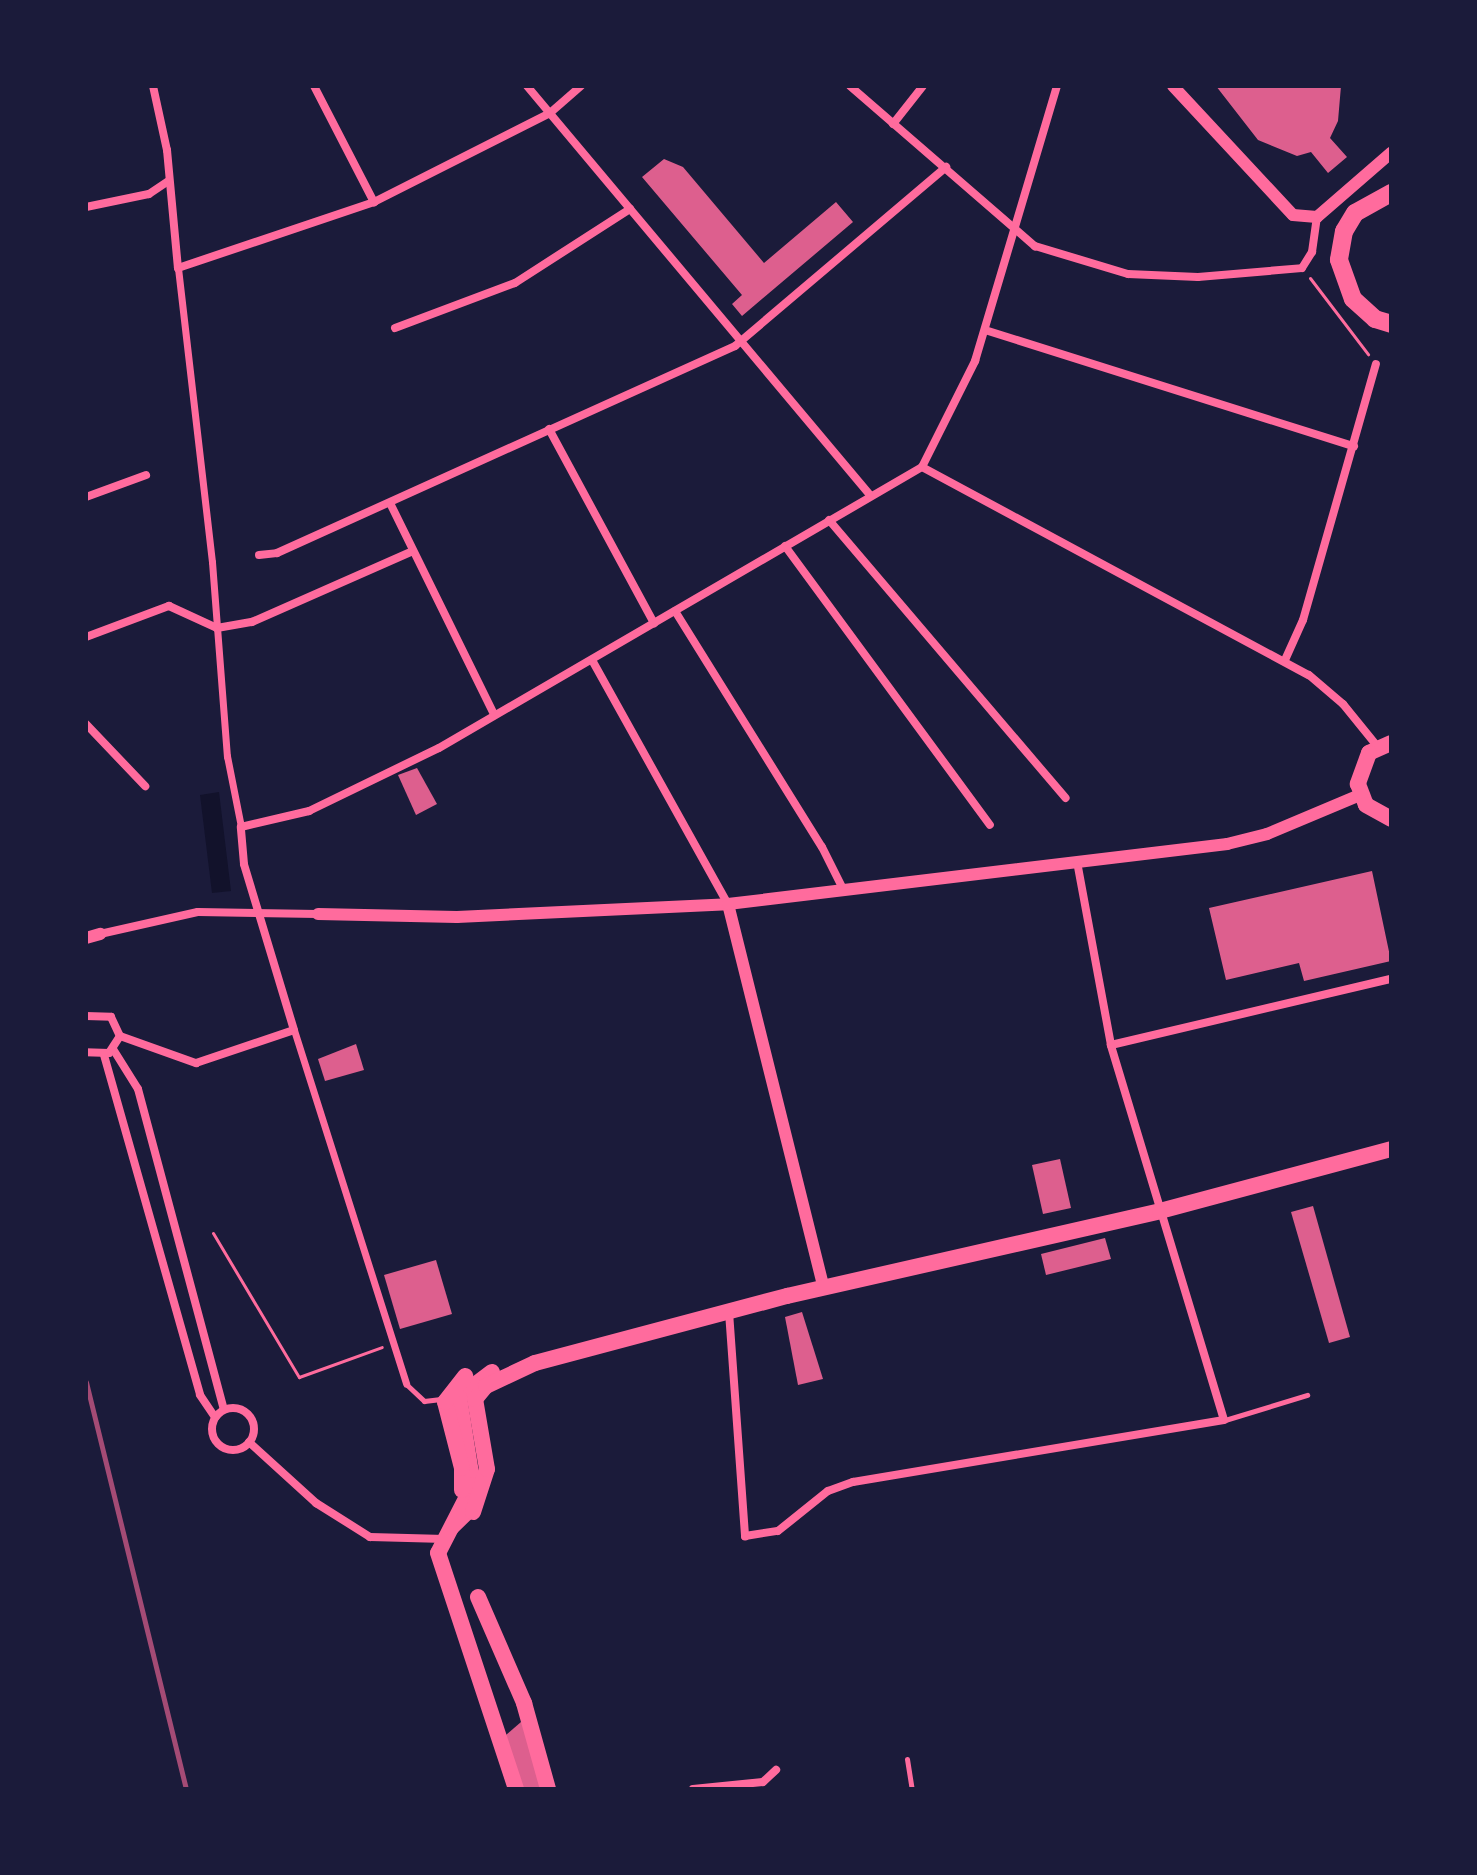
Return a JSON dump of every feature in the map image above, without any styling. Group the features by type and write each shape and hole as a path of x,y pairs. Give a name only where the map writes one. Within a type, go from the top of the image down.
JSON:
{"highway":[{"path":"1391,193 1355,213 1344,231 1339,260 1353,299 1375,319 1391,324"}],"main road":[{"path":"1384,745 1358,773 1360,795 1375,813 1391,819"},
{"path":"448,1532 463,1481 445,1412 446,1397 463,1377 535,1363 729,1311 1160,1211 1391,1149"},
{"path":"473,1512 486,1462 474,1416 475,1399 486,1386 535,1363"},
{"path":"499,1368 469,1384 459,1397 478,1484 438,1553 516,1789"},
{"path":"478,1597 524,1703 548,1789"}],"street":[{"path":"153,86 167,150 167,182 217,628 227,756 256,911 406,1384"},
{"path":"314,86 374,202"},
{"path":"527,86 870,495"},
{"path":"178,268 374,202 550,113 581,86"},
{"path":"850,86 946,167 1015,232 1035,246 1128,274 1198,277 1302,268 1312,252 1317,217 1391,153"},
{"path":"893,124 923,86"},
{"path":"241,827 309,811 358,790 592,660 922,467 963,391 985,330 1057,86"},
{"path":"1173,86 1286,210 1317,217"},
{"path":"259,555 277,553 390,503 742,341 946,167"},
{"path":"86,207 149,194 167,182"},
{"path":"395,328 515,283 630,209"},
{"path":"985,330 1354,446"},
{"path":"1285,660 1303,620 1376,364"},
{"path":"549,429 654,623"},
{"path":"922,467 1285,660 1343,704 1384,745"},
{"path":"86,497 146,475"},
{"path":"390,503 411,552 494,714"},
{"path":"829,520 1066,798"},
{"path":"785,546 990,825"},
{"path":"86,637 169,606 217,628 252,622 411,552"},
{"path":"675,611 822,847 843,889"},
{"path":"592,660 728,904 824,1288"},
{"path":"86,724 153,795"},
{"path":"86,938 171,915 256,911 476,917 728,904 1227,844 1267,834 1360,795"},
{"path":"729,1311 745,1536 778,1531 828,1491 853,1482 1216,1426 1224,1420 1111,1045 1077,862"},
{"path":"1111,1045 1391,979"},
{"path":"86,1016 111,1017 120,1036 196,1063 294,1030"},
{"path":"86,1052 104,1055 113,1049 120,1036"},
{"path":"113,1049 138,1089 224,1409"},
{"path":"104,1055 200,1395 215,1417"},
{"path":"224,1409 248,1413 254,1429 249,1442 237,1450 218,1444 212,1432 215,1417 224,1409"},
{"path":"249,1442 316,1503 358,1532 392,1541 448,1532 473,1512"},
{"path":"693,1789 763,1782 776,1770"}],"lane":[{"path":"406,1384 424,1401 446,1397"},
{"path":"1224,1420 1307,1395"},
{"path":"907,1759 912,1789"}],"path":[{"path":"1302,268 1376,364"},
{"path":"213,1233 299,1377 393,1343"}],"shaded area":[{"path":"219,792 231,891 212,893 200,795"}],"building":[{"path":"1216,86 1341,86 1338,121 1330,138 1347,157 1328,173 1311,152 1297,156 1258,140"},
{"path":"664,159 683,167 764,263 836,202 853,222 742,316 732,304 742,295 642,177"},
{"path":"417,768 437,804 416,815 398,775"},
{"path":"1372,871 1391,961 1304,981 1299,963 1226,980 1209,908"},
{"path":"356,1044 364,1070 325,1081 318,1059"},
{"path":"1060,1159 1071,1208 1043,1214 1032,1165"},
{"path":"1313,1206 1350,1337 1329,1343 1291,1212"},
{"path":"1105,1238 1111,1259 1046,1275 1041,1254"},
{"path":"436,1260 452,1314 400,1329 384,1275"},
{"path":"802,1312 823,1379 798,1385 785,1317"},
{"path":"521,1722 527,1723 551,1789 521,1789 506,1735"}],"railway":[{"path":"86,1382 186,1789"}]}
